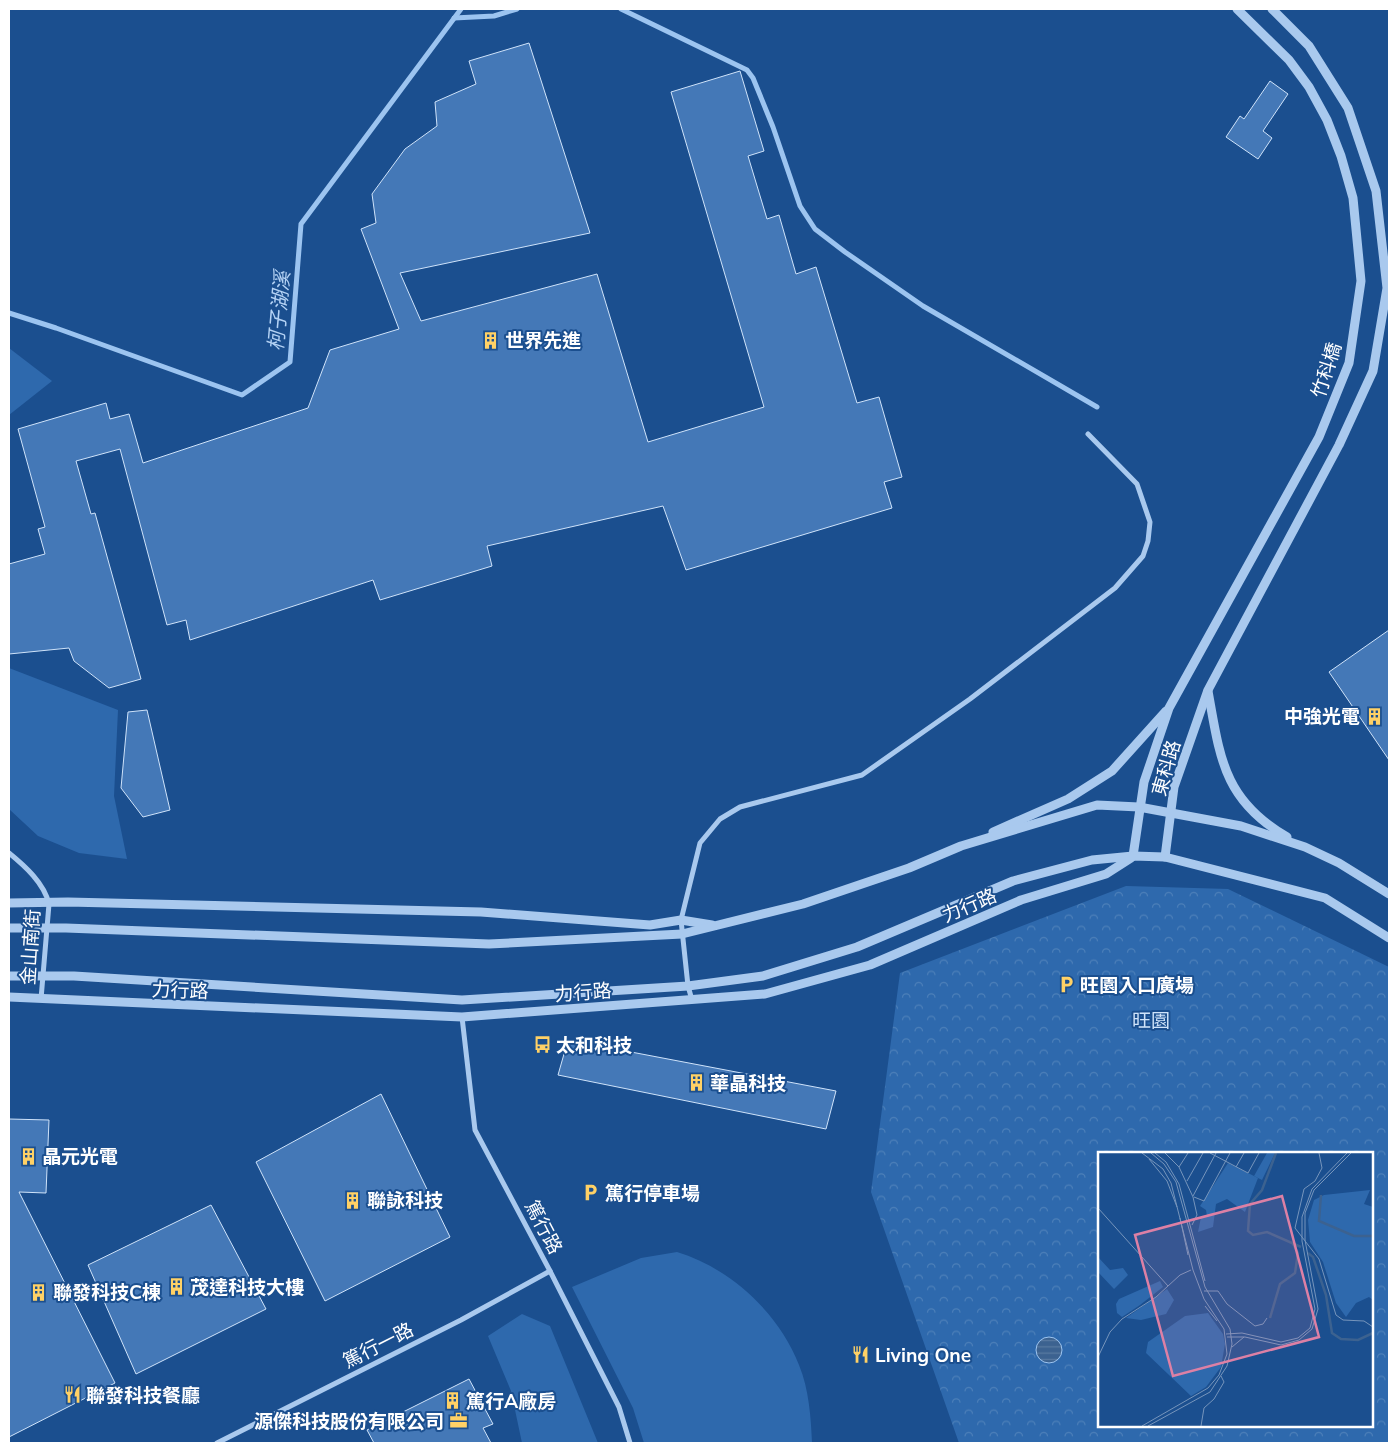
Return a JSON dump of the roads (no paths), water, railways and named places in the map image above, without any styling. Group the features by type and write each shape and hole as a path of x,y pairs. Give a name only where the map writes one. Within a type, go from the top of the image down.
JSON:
{"street":[{"name":"竹科橋","path":"1169,708 1319,437 1350,363 1362,281 1353,198 1341,156 1327,120 1309,87 1289,60 1237,9"},
{"path":"1272,9 1309,46 1348,108 1376,192 1387,288 1373,371 1339,445 1208,690 1219,751 1231,786 1249,809 1270,827 1305,847 1340,863 1389,894"},
{"path":"692,1000 688,986 681,920 700,843 720,819 740,806 862,775 977,693 1115,588 1135,568 1143,556 1148,541 1150,522 1137,484 1088,434"},
{"name":"東科路","path":"1165,857 1174,787 1208,690"},
{"name":"東科路","path":"1133,856 1144,782 1169,708"},
{"path":"9,928 489,944 682,934 803,904 910,868 1068,799 1112,771 1169,708"},
{"path":"961,846 1097,805 1139,807 1241,826 1305,847"},
{"name":"金山南街","path":"9,853 36,880 47,896 49,904 41,999"},
{"name":"力行路","path":"9,997 462,1017 765,994 870,965 1021,900 1106,874 1133,856"},
{"name":"力行路","path":"9,976 74,976 462,1000 688,986 763,976 857,947 1013,881 1092,860 1133,856 1165,857 1325,898 1389,938"},
{"path":"9,903 481,912 650,924 681,920 718,926"},
{"name":"篤行路","path":"462,1017 475,1130 550,1271 619,1407 630,1443"},
{"name":"篤行一路","path":"217,1443 461,1320 550,1271"}],"waterway":[{"name":"柯子湖溪","path":"9,313 242,395 290,362 301,224 461,9"},
{"path":"454,18 494,16 517,9"},
{"path":"621,9 747,70 753,78 773,127 800,206 815,229 923,306 1097,407"}],"place":[{"name":"世界先進","path":"491,340"},
{"name":"中強光電","path":"1374,716"},
{"name":"旺園入口廣場","path":"1066,985"},
{"name":"太和科技","path":"542,1045"},
{"name":"華晶科技","path":"696,1083"},
{"name":"晶元光電","path":"28,1156"},
{"name":"篤行停車場","path":"591,1193"},
{"name":"聯詠科技","path":"353,1200"},
{"name":"茂達科技大樓","path":"176,1287"},
{"name":"聯發科技C棟","path":"39,1292"},
{"name":"Living One","path":"861,1355"},
{"name":"聯發科技餐廳","path":"72,1395"},
{"name":"篤行A廠房","path":"452,1401"},
{"name":"源傑科技股份有限公司","path":"458,1421"}],"park label":[{"name":"旺園","path":"1151,1020"}]}
